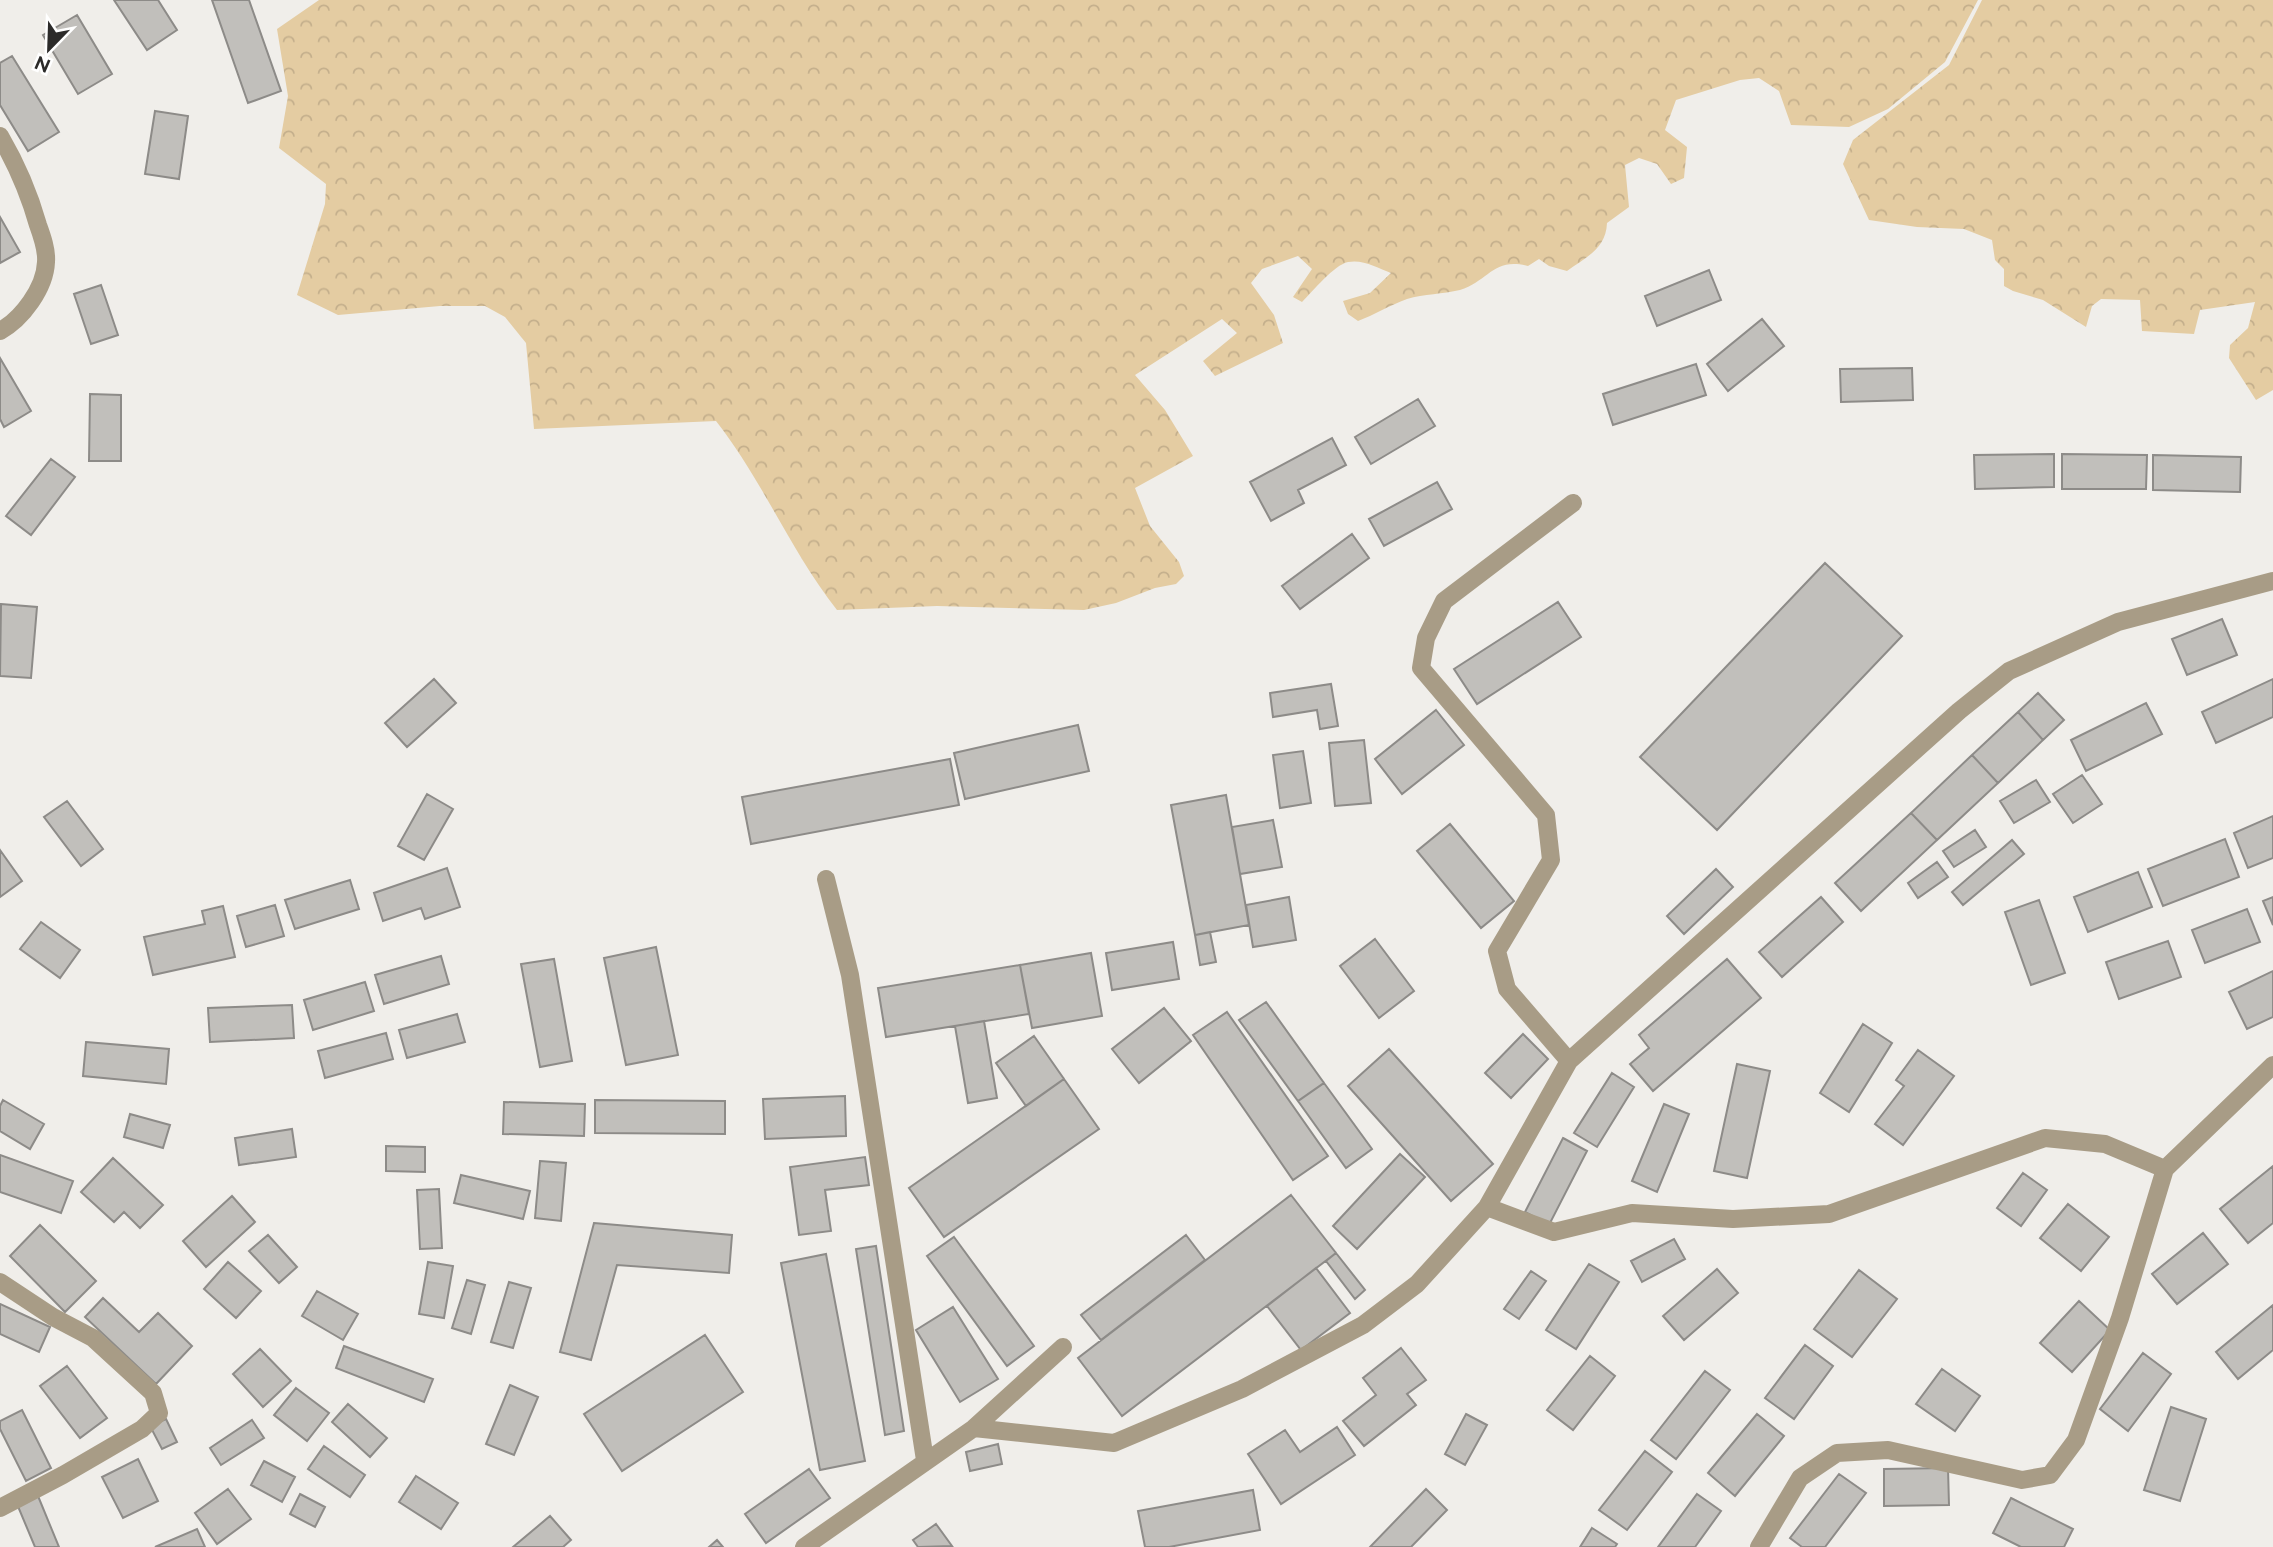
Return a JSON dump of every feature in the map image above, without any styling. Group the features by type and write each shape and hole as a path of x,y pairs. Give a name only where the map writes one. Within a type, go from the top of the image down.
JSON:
{"street":[{"path":"0,136 16,162 32,203 46,263 37,295 12,325 0,331"},
{"path":"1569,1060 1507,989 1497,951 1551,860 1546,815 1421,668 1426,638 1444,601 1573,503"},
{"path":"974,1428 1114,1443 1242,1389 1363,1325 1417,1284 1487,1207 1569,1060 1959,711 2009,671 2118,622 2273,581"},
{"path":"826,879 850,975 925,1460"},
{"path":"1759,1547 1800,1478 1837,1453 1888,1450 2022,1480 2050,1475 2076,1440 2120,1318 2165,1168 2273,1065"},
{"path":"1487,1207 1553,1232 1632,1213 1733,1219 1829,1214 2045,1138 2105,1144 2165,1168"},
{"path":"0,1282 53,1317 93,1338 153,1393 159,1413 142,1429 0,1508"},
{"path":"804,1547 974,1428 1063,1346"}],"green space":[{"path":"319,0 1978,0 1945,62 1888,109 1849,127 1791,125 1779,91 1759,78 1740,80 1676,100 1665,130 1687,147 1684,178 1671,184 1657,164 1639,158 1625,165 1629,207 1607,223 1599,246 1567,271 1549,266 1539,259 1528,266 1507,265 1460,290 1407,299 1358,321 1348,314 1343,301 1370,293 1391,273 1365,263 1348,262 1330,273 1302,302 1293,297 1312,269 1298,256 1262,269 1251,283 1274,315 1283,343 1215,376 1203,361 1237,333 1222,319 1135,375 1165,410 1193,456 1135,488 1150,526 1179,562 1184,576 1176,584 1084,610 937,606 837,610 805,564 748,467 716,421 534,429 526,343 505,317 485,306 440,306 338,315 297,295 325,204 326,184 279,148 288,96 277,29"},
{"path":"1982,0 2273,0 2273,390 2256,400 2229,358 2230,345 2248,328 2255,302 2200,310 2194,334 2142,331 2140,300 2101,299 2092,306 2086,327 2043,300 2004,286 2004,269 1995,260 1992,240 1964,229 1917,227 1869,220 1843,164 1853,140 1949,65"}],"building":[{"path":"114,0 158,0 177,30 147,50"},
{"path":"212,0 249,0 281,91 248,103"},
{"path":"77,15 112,74 78,94 43,35"},
{"path":"12,56 59,132 28,151 0,105 0,63"},
{"path":"155,111 188,116 179,179 145,174"},
{"path":"0,217 20,252 0,263"},
{"path":"1709,270 1721,300 1657,326 1645,296"},
{"path":"101,285 118,335 91,344 74,294"},
{"path":"1762,319 1784,346 1728,391 1707,364"},
{"path":"0,358 31,411 4,427 0,419"},
{"path":"1696,364 1706,395 1613,425 1603,394"},
{"path":"1912,368 1913,400 1841,402 1840,369"},
{"path":"90,394 121,395 121,461 89,461"},
{"path":"1418,399 1435,426 1371,464 1355,437"},
{"path":"1332,438 1346,465 1298,490 1304,503 1271,521 1250,482"},
{"path":"2054,454 2054,487 1975,489 1974,455"},
{"path":"2062,454 2147,455 2146,489 2062,489"},
{"path":"2153,455 2241,457 2240,492 2153,490"},
{"path":"51,459 75,477 31,535 6,516"},
{"path":"1437,482 1452,509 1384,546 1369,519"},
{"path":"1352,534 1369,558 1300,609 1282,586"},
{"path":"1825,563 1902,636 1717,830 1640,757"},
{"path":"1558,602 1581,637 1477,704 1454,669"},
{"path":"1,604 37,607 31,678 0,676"},
{"path":"2222,619 2237,655 2187,675 2172,639"},
{"path":"434,679 456,703 407,747 385,723"},
{"path":"2273,679 2273,717 2216,743 2202,712"},
{"path":"1331,684 1338,726 1320,729 1317,710 1273,717 1270,693"},
{"path":"2038,693 2064,720 2043,740 2018,712"},
{"path":"2146,703 2162,734 2086,771 2071,740"},
{"path":"1436,710 1464,745 1402,794 1375,759"},
{"path":"2018,712 2043,740 1998,783 1972,755"},
{"path":"1078,725 1089,771 965,799 954,753"},
{"path":"1364,740 1371,803 1335,806 1329,743"},
{"path":"1303,751 1311,803 1280,808 1273,755"},
{"path":"1972,755 1998,783 1937,840 1911,813"},
{"path":"950,759 959,805 751,844 742,797"},
{"path":"2082,775 2102,804 2073,823 2053,794"},
{"path":"2036,780 2050,802 2014,823 2000,801"},
{"path":"427,794 453,809 424,860 398,846"},
{"path":"1226,795 1249,925 1195,935 1171,805"},
{"path":"67,801 103,849 81,866 44,817"},
{"path":"1911,813 1937,840 1861,911 1835,883"},
{"path":"2273,816 2273,858 2248,868 2234,833"},
{"path":"1273,820 1282,867 1240,874 1232,827"},
{"path":"1450,824 1514,901 1481,928 1417,851"},
{"path":"1975,830 1986,847 1954,867 1943,851"},
{"path":"2225,839 2239,877 2163,906 2148,869"},
{"path":"2012,840 2024,854 1963,905 1952,892"},
{"path":"0,850 22,881 0,897"},
{"path":"1937,862 1948,877 1918,898 1908,883"},
{"path":"447,868 460,907 425,919 421,908 383,921 374,893"},
{"path":"1716,869 1733,887 1684,934 1667,916"},
{"path":"2138,872 2152,907 2088,932 2074,897"},
{"path":"350,880 359,909 295,929 285,900"},
{"path":"1289,897 1296,940 1253,947 1246,905"},
{"path":"1821,897 1843,922 1782,977 1759,952"},
{"path":"2273,897 2273,925 2263,901"},
{"path":"2039,900 2065,973 2031,985 2005,912"},
{"path":"275,905 284,936 246,947 237,916"},
{"path":"223,906 235,957 153,975 144,937 205,924 202,911"},
{"path":"2247,909 2260,942 2205,963 2192,930"},
{"path":"41,922 80,950 60,978 20,949"},
{"path":"1210,932 1216,962 1200,965 1195,935"},
{"path":"1375,939 1414,991 1379,1018 1340,966"},
{"path":"2168,941 2181,977 2119,999 2106,962"},
{"path":"1173,942 1179,979 1112,990 1106,953"},
{"path":"656,947 678,1055 626,1065 604,958"},
{"path":"1091,953 1102,1016 1032,1028 1020,965"},
{"path":"441,956 449,984 384,1004 375,975"},
{"path":"554,959 572,1061 540,1067 521,964"},
{"path":"1727,959 1761,998 1653,1091 1630,1064 1649,1048 1639,1035"},
{"path":"1020,965 1029,1014 886,1037 878,988"},
{"path":"2273,971 2273,1017 2247,1029 2229,992"},
{"path":"365,982 374,1011 313,1030 304,1000"},
{"path":"1266,1002 1324,1083 1298,1101 1239,1020"},
{"path":"292,1005 294,1038 210,1042 208,1008"},
{"path":"1164,1008 1191,1041 1139,1083 1112,1049"},
{"path":"1227,1012 1328,1156 1293,1180 1193,1035"},
{"path":"457,1014 465,1042 407,1058 399,1030"},
{"path":"984,1021 997,1098 968,1103 955,1026"},
{"path":"1863,1024 1892,1043 1849,1112 1820,1093"},
{"path":"386,1033 393,1059 325,1078 318,1051"},
{"path":"1523,1034 1548,1059 1511,1098 1485,1073"},
{"path":"1034,1036 1064,1079 1026,1106 996,1063"},
{"path":"86,1042 169,1049 166,1084 83,1076"},
{"path":"1389,1049 1493,1164 1451,1201 1348,1086"},
{"path":"1918,1050 1954,1076 1903,1145 1875,1124 1904,1086 1896,1080"},
{"path":"1737,1064 1770,1071 1747,1178 1714,1171"},
{"path":"1612,1073 1634,1087 1597,1147 1574,1133"},
{"path":"1064,1079 1099,1129 944,1237 909,1188"},
{"path":"1324,1083 1372,1149 1346,1168 1298,1101"},
{"path":"845,1096 846,1136 765,1139 763,1099"},
{"path":"3,1100 44,1124 30,1149 0,1131 0,1106"},
{"path":"595,1100 725,1101 725,1134 595,1133"},
{"path":"504,1102 585,1104 584,1136 503,1134"},
{"path":"1664,1104 1689,1114 1657,1192 1632,1181"},
{"path":"130,1114 170,1125 163,1148 124,1137"},
{"path":"292,1129 296,1157 239,1165 235,1138"},
{"path":"1563,1138 1587,1151 1549,1225 1525,1212"},
{"path":"386,1146 425,1147 425,1172 386,1171"},
{"path":"1400,1154 1425,1177 1357,1249 1333,1226"},
{"path":"0,1155 73,1181 61,1213 0,1192"},
{"path":"865,1157 869,1185 825,1190 831,1231 799,1235 790,1167"},
{"path":"113,1158 163,1205 140,1228 124,1212 114,1222 81,1192"},
{"path":"540,1161 566,1163 561,1221 535,1218"},
{"path":"2273,1166 2273,1223 2248,1243 2220,1209"},
{"path":"2023,1173 2047,1190 2021,1226 1997,1208"},
{"path":"461,1175 530,1191 523,1219 454,1203"},
{"path":"439,1189 442,1248 420,1249 417,1190"},
{"path":"1291,1195 1336,1253 1122,1416 1078,1358"},
{"path":"232,1196 255,1222 206,1267 183,1241"},
{"path":"2068,1204 2109,1237 2081,1271 2040,1238"},
{"path":"594,1223 732,1235 729,1273 617,1265 591,1360 560,1352"},
{"path":"40,1225 96,1281 65,1312 10,1256"},
{"path":"2203,1233 2228,1264 2177,1304 2152,1274"},
{"path":"268,1235 297,1267 279,1283 249,1251"},
{"path":"1186,1235 1205,1260 1101,1340 1081,1315"},
{"path":"954,1237 1034,1346 1007,1366 927,1256"},
{"path":"1674,1239 1685,1259 1642,1282 1631,1261"},
{"path":"876,1246 904,1431 885,1435 856,1249"},
{"path":"1336,1253 1365,1290 1355,1299 1326,1261"},
{"path":"826,1254 865,1461 820,1470 781,1263"},
{"path":"228,1262 261,1291 236,1318 204,1289"},
{"path":"428,1262 453,1266 444,1318 419,1314"},
{"path":"1589,1264 1619,1282 1576,1349 1546,1330"},
{"path":"1316,1268 1350,1313 1301,1350 1267,1306"},
{"path":"1717,1269 1738,1293 1684,1340 1663,1316"},
{"path":"1859,1270 1897,1299 1852,1357 1814,1329"},
{"path":"1531,1271 1546,1281 1519,1319 1504,1309"},
{"path":"467,1280 485,1285 471,1334 452,1328"},
{"path":"509,1282 531,1288 513,1348 491,1342"},
{"path":"317,1291 358,1314 343,1340 302,1316"},
{"path":"103,1298 139,1332 158,1313 192,1346 156,1384 85,1317"},
{"path":"2079,1301 2110,1330 2072,1372 2040,1343"},
{"path":"0,1304 50,1327 39,1352 0,1334"},
{"path":"2273,1305 2273,1350 2238,1379 2216,1352"},
{"path":"953,1307 998,1379 960,1402 916,1330"},
{"path":"705,1335 743,1392 622,1471 584,1414"},
{"path":"1805,1345 1833,1366 1794,1419 1765,1398"},
{"path":"344,1346 433,1379 424,1402 336,1368"},
{"path":"1401,1348 1426,1380 1407,1394 1416,1405 1364,1446 1343,1421 1376,1395 1363,1378"},
{"path":"260,1349 291,1381 263,1407 233,1374"},
{"path":"2143,1353 2171,1374 2128,1431 2100,1409"},
{"path":"1590,1356 1615,1376 1573,1430 1547,1410"},
{"path":"67,1366 107,1418 80,1438 40,1386"},
{"path":"1942,1369 1980,1396 1955,1431 1916,1404"},
{"path":"1705,1371 1730,1390 1676,1459 1651,1440"},
{"path":"510,1385 538,1397 514,1455 486,1444"},
{"path":"296,1388 329,1413 307,1441 274,1415"},
{"path":"348,1404 387,1438 370,1457 332,1422"},
{"path":"2171,1407 2206,1419 2180,1501 2144,1490"},
{"path":"22,1410 51,1468 26,1481 0,1429 0,1421"},
{"path":"1466,1414 1487,1425 1465,1465 1445,1454"},
{"path":"1757,1414 1784,1436 1735,1496 1708,1473"},
{"path":"166,1419 177,1442 162,1449 150,1426"},
{"path":"252,1420 264,1438 221,1465 210,1448"},
{"path":"1337,1427 1355,1455 1281,1504 1248,1454 1285,1430 1300,1452"},
{"path":"998,1444 1002,1464 970,1471 966,1452"},
{"path":"324,1446 365,1475 350,1497 308,1469"},
{"path":"1645,1451 1672,1472 1627,1530 1599,1510"},
{"path":"138,1459 158,1501 123,1518 102,1477"},
{"path":"264,1461 295,1477 282,1502 251,1485"},
{"path":"1948,1468 1949,1505 1884,1506 1884,1469"},
{"path":"809,1469 830,1498 766,1543 745,1514"},
{"path":"1839,1474 1866,1493 1825,1547 1802,1547 1790,1538"},
{"path":"416,1476 458,1503 441,1529 399,1502"},
{"path":"228,1489 251,1519 217,1544 195,1513"},
{"path":"1426,1489 1447,1510 1411,1547 1370,1547"},
{"path":"1253,1490 1260,1530 1169,1547 1145,1547 1138,1511"},
{"path":"300,1494 325,1507 315,1527 290,1514"},
{"path":"1697,1494 1721,1511 1695,1547 1658,1547"},
{"path":"38,1496 59,1547 35,1547 17,1504"},
{"path":"2011,1498 2073,1529 2064,1547 2021,1547 1993,1533"},
{"path":"550,1516 571,1540 563,1547 513,1547"},
{"path":"936,1524 952,1546 918,1547 913,1540"},
{"path":"1592,1528 1617,1544 1615,1547 1580,1547"},
{"path":"197,1529 205,1547 155,1547"},
{"path":"717,1540 723,1547 709,1547"}]}
